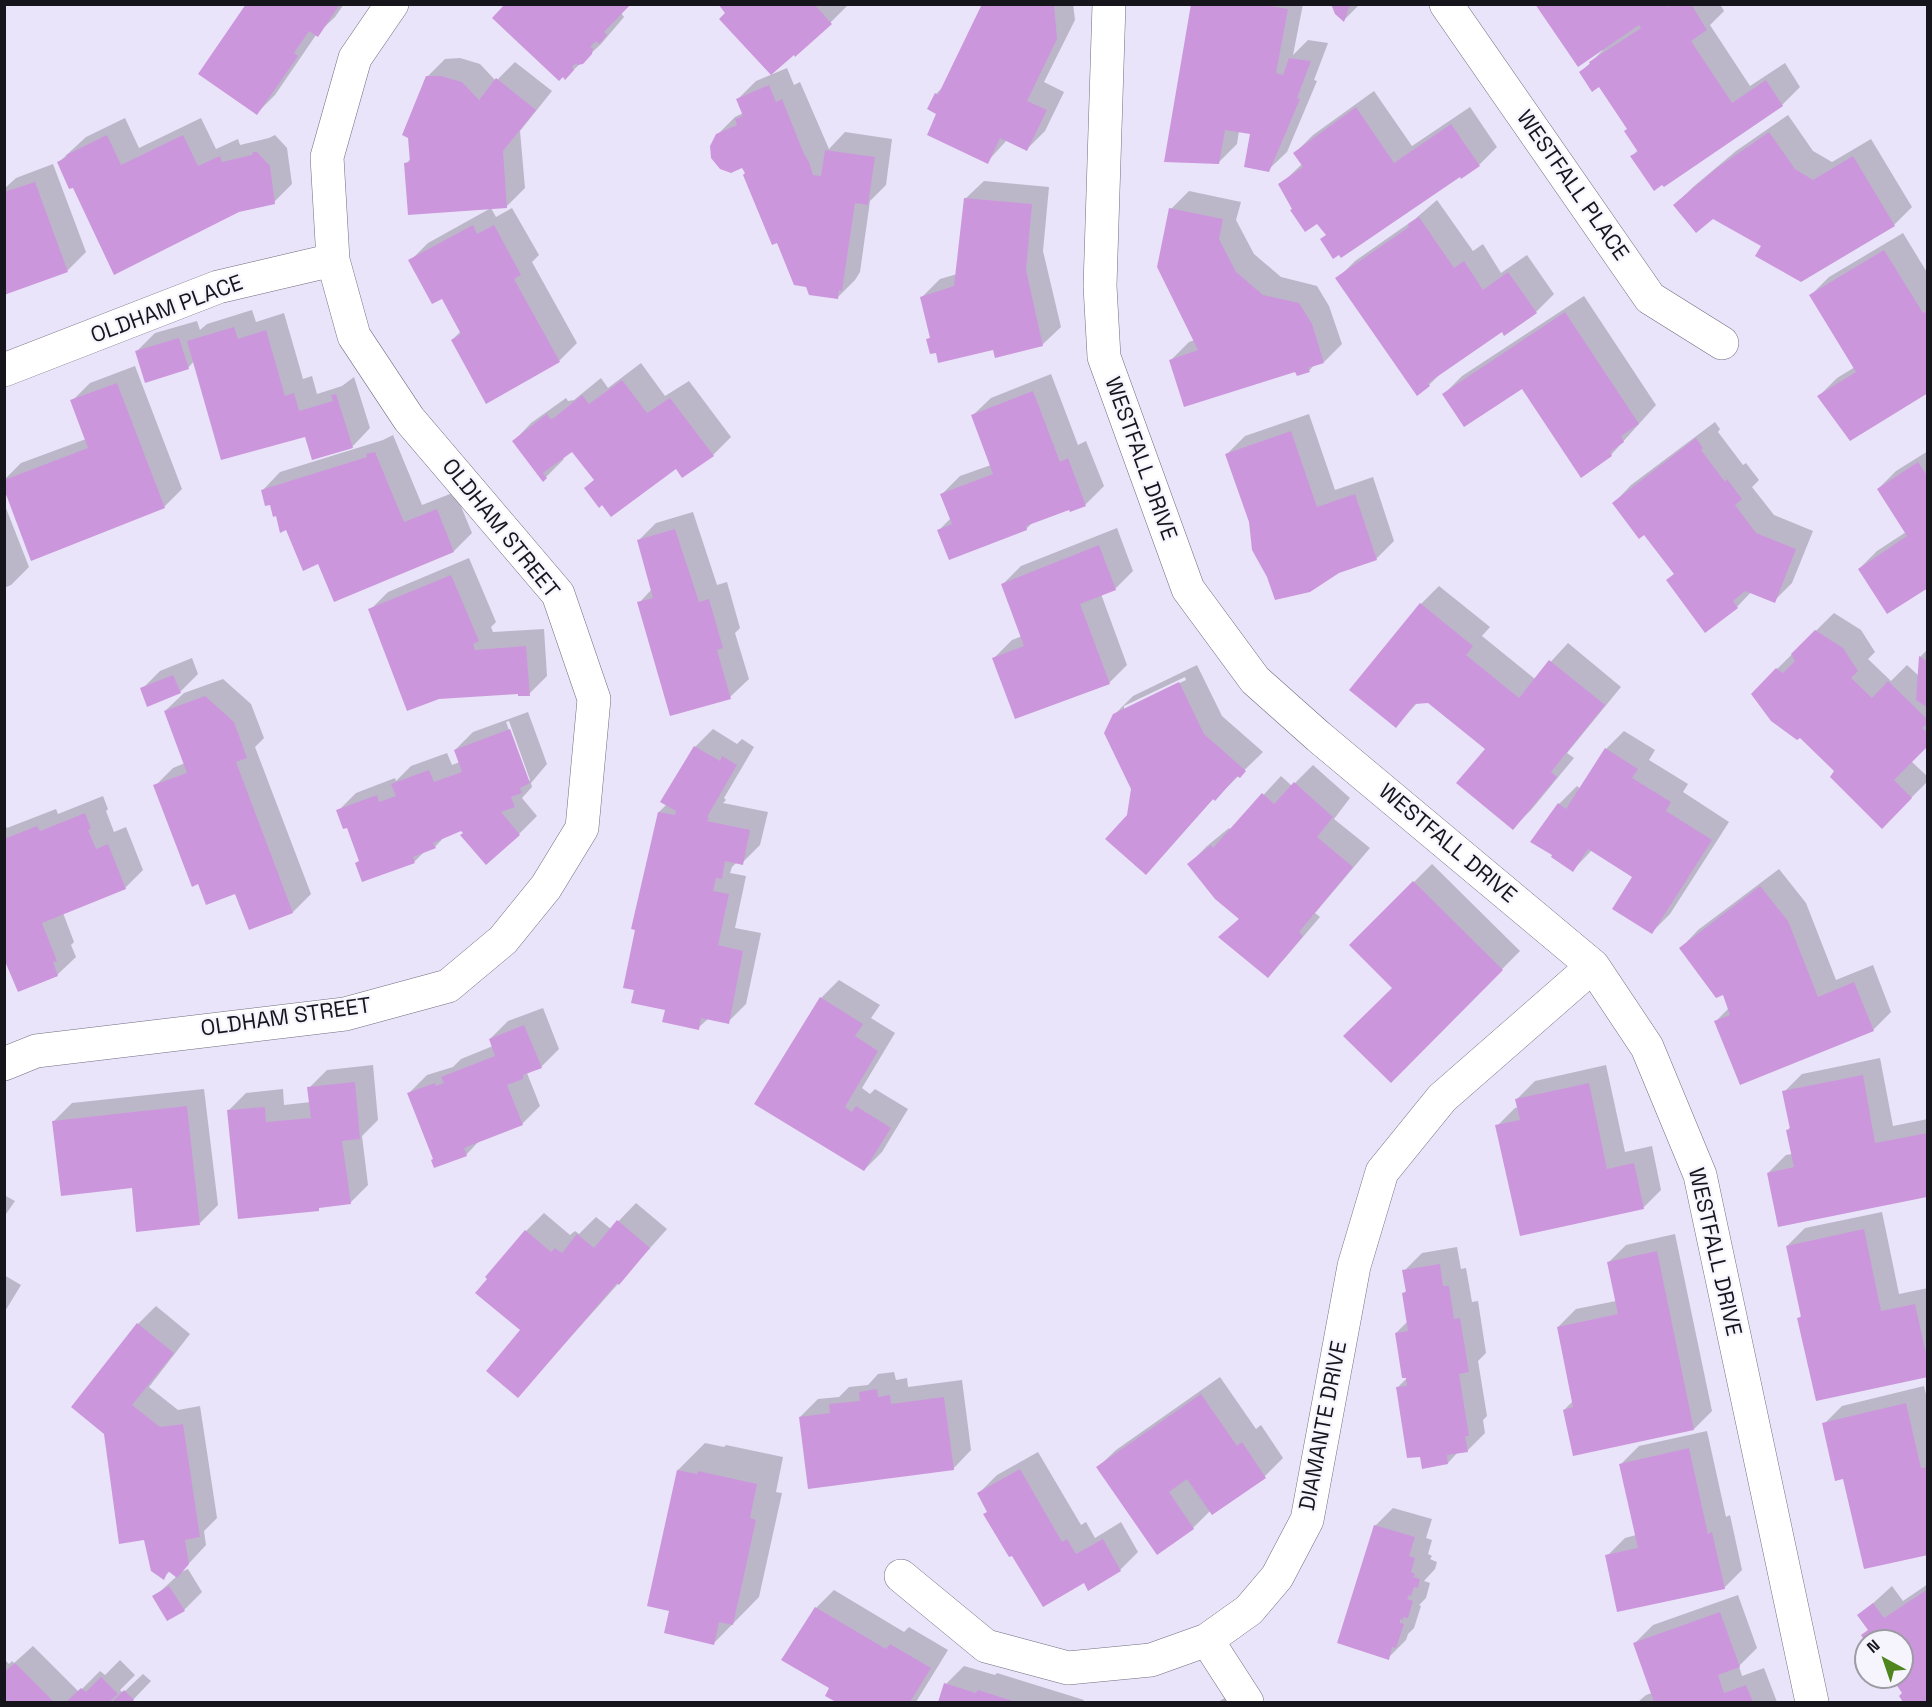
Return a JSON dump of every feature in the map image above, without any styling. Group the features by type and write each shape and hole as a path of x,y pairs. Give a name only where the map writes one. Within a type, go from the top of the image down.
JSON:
{"street":[{"name":"OLDHAM STREET","path":"4,1064 36,1051 345,1014 448,986 503,940 546,887 582,828 594,699 558,594 409,419 354,336 333,260 327,157 355,58 393,4"},
{"name":"WESTFALL DRIVE","path":"1109,4 1100,286 1104,357 1188,589 1255,680 1319,737 1593,966 1647,1047 1700,1175 1812,1702"},
{"name":"WESTFALL PLACE","path":"1446,4 1650,298 1722,344"},
{"name":"OLDHAM PLACE","path":"4,370 218,287 333,260"},
{"name":"DIAMANTE DRIVE","path":"902,1576 986,1646 1068,1668 1151,1660 1207,1641 1249,1610 1277,1577 1307,1520 1354,1266 1382,1172 1442,1098 1593,966"},
{"path":"1207,1641 1247,1702"}],"building":[{"path":"246,4 340,4 318,37 309,31 294,53 298,56 257,115 198,74"},
{"path":"505,4 631,4 604,32 607,35 599,44 596,41 590,47 593,48 592,54 583,64 577,65 576,63 572,67 574,70 565,80 563,77 559,81 492,18"},
{"path":"718,4 814,4 832,24 771,75 719,19 725,13"},
{"path":"982,4 1054,4 1057,39 1027,101 1047,110 1027,151 1000,138 988,164 927,135 936,114 927,109 935,93 938,95"},
{"path":"1191,4 1259,4 1288,9 1276,73 1283,75 1289,58 1311,61 1297,98 1300,99 1269,172 1244,167 1250,134 1225,130 1219,164 1164,162"},
{"path":"1331,4 1350,4 1344,22 1335,14"},
{"path":"1535,4 1669,4 1665,9 1671,4 1691,4 1707,30 1691,41 1732,103 1766,80 1783,106 1664,187 1662,185 1654,191 1630,156 1638,152 1624,131 1627,129 1599,87 1592,92 1579,72 1590,64 1589,62 1641,28 1639,25 1578,67"},
{"path":"426,76 441,76 462,82 479,100 496,78 536,110 503,151 507,208 408,215 404,163 410,162 408,138 402,135"},
{"path":"769,85 776,102 782,99 813,175 821,176 825,150 875,157 868,205 855,203 842,291 839,290 838,299 809,295 806,287 794,285 777,243 772,245 742,168 731,173 720,169 711,158 710,146 716,134 737,125 735,119 743,116 736,99"},
{"path":"1356,107 1394,163 1451,124 1480,166 1461,179 1460,177 1341,258 1339,255 1333,259 1320,239 1326,235 1317,224 1305,232 1290,210 1292,209 1278,184 1303,167 1293,153"},
{"path":"1769,132 1795,169 1813,180 1853,156 1895,226 1801,282 1755,256 1761,246 1713,219 1696,233 1673,205 1717,168"},
{"path":"107,135 121,165 183,135 198,166 220,156 222,162 257,152 270,166 275,204 239,212 114,275 73,188 69,189 57,162 67,157 66,155"},
{"path":"35,182 68,272 4,295 4,192"},
{"path":"964,198 1032,204 1026,270 1043,346 995,358 993,350 938,363 936,353 930,354 926,339 930,338 920,297 954,286"},
{"path":"1169,208 1223,219 1219,239 1236,272 1263,295 1299,303 1312,324 1324,363 1308,368 1310,372 1297,376 1295,372 1184,407 1169,360 1198,350 1157,267"},
{"path":"1419,217 1454,268 1464,261 1483,290 1508,272 1537,313 1504,336 1502,332 1428,383 1430,386 1417,396 1335,278 1409,227 1408,224"},
{"path":"473,225 477,234 494,225 521,275 514,279 560,362 486,404 451,340 461,334 442,299 432,304 408,260"},
{"path":"1884,250 1923,313 1928,310 1928,393 1850,441 1817,396 1856,372 1809,295"},
{"path":"1565,312 1639,424 1621,436 1624,442 1610,452 1612,456 1581,478 1522,389 1464,427 1442,394"},
{"path":"234,327 238,339 266,330 285,396 294,393 299,411 333,401 331,395 336,394 353,448 312,460 305,437 221,460 187,341"},
{"path":"179,338 189,369 145,383 135,351"},
{"path":"622,380 647,413 670,398 714,456 682,478 676,469 611,517 602,505 599,508 584,488 594,480 572,452 543,473 547,478 543,482 512,441 547,414 550,419 554,418 582,395 589,404"},
{"path":"117,383 165,508 31,561 4,489 4,480 88,448 70,400"},
{"path":"1033,391 1060,462 1068,458 1086,506 1026,526 1027,530 949,560 937,530 952,524 940,494 993,474 971,415"},
{"path":"1291,431 1317,507 1355,494 1377,560 1339,573 1310,592 1275,600 1267,577 1252,550 1249,522 1225,454"},
{"path":"1696,438 1703,448 1701,450 1725,482 1727,479 1742,499 1735,505 1756,533 1796,549 1775,603 1745,591 1733,601 1738,608 1705,633 1666,580 1674,574 1644,535 1639,539 1612,503"},
{"path":"375,452 404,522 437,509 454,552 334,602 318,564 303,571 286,530 280,533 276,516 273,517 270,505 265,506 261,490 367,457 366,454"},
{"path":"1918,462 1928,477 1928,588 1887,614 1858,569 1907,536 1877,489"},
{"path":"675,529 699,602 709,599 723,648 717,650 731,699 670,716 637,602 653,598 637,540"},
{"path":"1099,545 1116,590 1080,604 1110,684 1015,719 992,658 1024,646 1001,584"},
{"path":"451,575 479,641 473,644 475,650 526,646 530,696 518,696 518,694 439,699 407,711 368,609"},
{"path":"1420,603 1473,646 1466,655 1519,698 1549,660 1605,705 1551,772 1557,777 1513,830 1456,783 1485,749 1428,703 1415,704 1396,728 1349,690"},
{"path":"1815,630 1843,648 1858,671 1851,678 1872,698 1888,681 1928,720 1922,728 1928,733 1928,746 1894,780 1912,798 1882,829 1830,777 1834,771 1800,738 1797,740 1771,721 1751,694 1776,668 1783,673 1795,661 1791,654"},
{"path":"1919,656 1928,662 1928,708 1916,700"},
{"path":"173,675 181,693 147,707 140,688"},
{"path":"1179,682 1204,734 1246,771 1240,778 1237,776 1215,801 1213,799 1146,875 1105,839 1127,815 1131,789 1104,733 1113,714"},
{"path":"205,696 234,722 247,758 236,762 293,913 249,930 235,894 206,905 198,884 192,887 153,785 187,773 164,711"},
{"path":"510,729 530,783 520,788 522,793 511,797 515,807 501,812 520,835 486,865 460,835 463,833 461,831 433,843 436,848 413,857 415,863 362,882 355,863 359,861 347,828 343,829 336,810 377,795 379,802 396,796 391,784 429,770 434,782 462,772 454,750"},
{"path":"694,746 720,761 722,756 737,765 707,817 709,818 707,821 750,830 743,865 725,861 722,879 716,878 713,891 729,894 718,945 743,951 729,1024 701,1018 699,1030 662,1022 665,1010 631,1003 634,990 623,988 635,930 631,929 658,812 675,815 676,811 660,802"},
{"path":"1605,748 1638,769 1632,778 1671,802 1666,811 1712,840 1652,934 1612,909 1632,877 1588,849 1573,872 1551,857 1552,855 1530,842 1558,803 1566,809"},
{"path":"1294,782 1333,817 1317,837 1353,867 1299,932 1303,936 1268,978 1218,937 1239,919 1215,899 1187,864 1211,845 1213,848 1262,793 1274,804"},
{"path":"85,813 91,829 88,830 96,849 108,844 126,889 42,923 57,961 53,962 58,976 18,992 4,959 4,839 37,826 40,831"},
{"path":"1413,881 1503,970 1391,1083 1343,1036 1392,988 1349,945"},
{"path":"1760,886 1788,921 1818,997 1854,982 1874,1031 1740,1085 1714,1021 1730,1015 1723,995 1716,998 1679,948"},
{"path":"820,997 863,1024 855,1036 878,1051 845,1107 852,1112 856,1106 891,1128 864,1171 754,1104"},
{"path":"524,1025 542,1068 523,1075 523,1079 507,1085 523,1125 464,1148 467,1156 434,1168 431,1160 433,1159 407,1093 435,1083 436,1086 444,1083 441,1077 495,1056 489,1039"},
{"path":"1863,1075 1875,1143 1928,1133 1927,1197 1778,1227 1767,1173 1794,1167 1786,1130 1790,1129 1782,1091"},
{"path":"355,1082 360,1139 342,1141 351,1204 319,1208 319,1211 238,1219 227,1110 265,1107 266,1122 311,1118 307,1087"},
{"path":"1589,1083 1607,1169 1634,1163 1644,1209 1520,1236 1495,1125 1520,1120 1515,1099"},
{"path":"187,1106 200,1225 136,1232 132,1188 61,1196 52,1121"},
{"path":"617,1220 650,1248 518,1398 486,1371 520,1330 475,1293 487,1279 485,1277 525,1230 551,1252 555,1248 562,1253 577,1234 594,1248"},
{"path":"1864,1229 1881,1311 1915,1304 1928,1363 1928,1377 1816,1401 1797,1318 1801,1317 1786,1246"},
{"path":"1657,1251 1694,1430 1573,1456 1563,1410 1573,1407 1557,1327 1618,1314 1607,1262"},
{"path":"1440,1264 1443,1286 1449,1286 1454,1319 1460,1318 1469,1372 1459,1374 1469,1436 1465,1436 1468,1452 1447,1455 1448,1464 1422,1469 1420,1457 1407,1458 1396,1387 1407,1386 1406,1378 1402,1378 1395,1333 1408,1331 1402,1293 1406,1292 1402,1270"},
{"path":"137,1323 174,1353 132,1405 160,1427 183,1424 200,1537 185,1540 189,1564 177,1578 168,1571 164,1580 151,1571 144,1540 119,1544 104,1434 71,1407"},
{"path":"877,1389 878,1397 890,1395 891,1404 944,1397 954,1470 808,1489 799,1417 830,1413 829,1404 860,1401 859,1392"},
{"path":"1201,1394 1237,1446 1242,1442 1266,1478 1212,1515 1187,1479 1169,1492 1194,1529 1157,1555 1096,1467"},
{"path":"1906,1403 1921,1468 1928,1467 1928,1555 1864,1569 1843,1479 1835,1481 1822,1423"},
{"path":"1689,1448 1708,1534 1712,1532 1725,1589 1617,1612 1605,1555 1638,1548 1619,1464"},
{"path":"1020,1469 1062,1542 1067,1539 1076,1554 1103,1539 1121,1571 1088,1591 1084,1583 1043,1607 983,1514 987,1512 977,1493"},
{"path":"677,1470 697,1474 698,1471 757,1484 750,1518 756,1520 733,1625 719,1622 714,1645 664,1633 669,1611 647,1606"},
{"path":"1374,1525 1415,1537 1409,1556 1415,1558 1411,1572 1415,1574 1413,1577 1420,1579 1418,1588 1414,1587 1411,1596 1409,1595 1407,1599 1413,1601 1408,1618 1400,1619 1400,1623 1404,1624 1396,1648 1392,1647 1389,1660 1337,1643"},
{"path":"169,1586 185,1611 167,1621 152,1596"},
{"path":"1928,1589 1928,1702 1903,1702 1899,1696 1902,1693 1899,1689 1914,1689 1914,1629 1867,1629 1857,1615 1873,1603 1884,1618"},
{"path":"815,1607 886,1649 890,1644 931,1668 910,1702 836,1702 825,1696 829,1688 781,1660"},
{"path":"1720,1612 1740,1667 1718,1675 1724,1693 1746,1685 1753,1702 1654,1702 1633,1643"},
{"path":"15,1663 54,1702 4,1702 4,1672"},
{"path":"101,1677 118,1694 109,1702 66,1702 81,1688 86,1692"},
{"path":"944,1683 976,1693 978,1690 1016,1702 938,1702"},
{"path":"124,1690 134,1700 132,1702 112,1702"}]}
